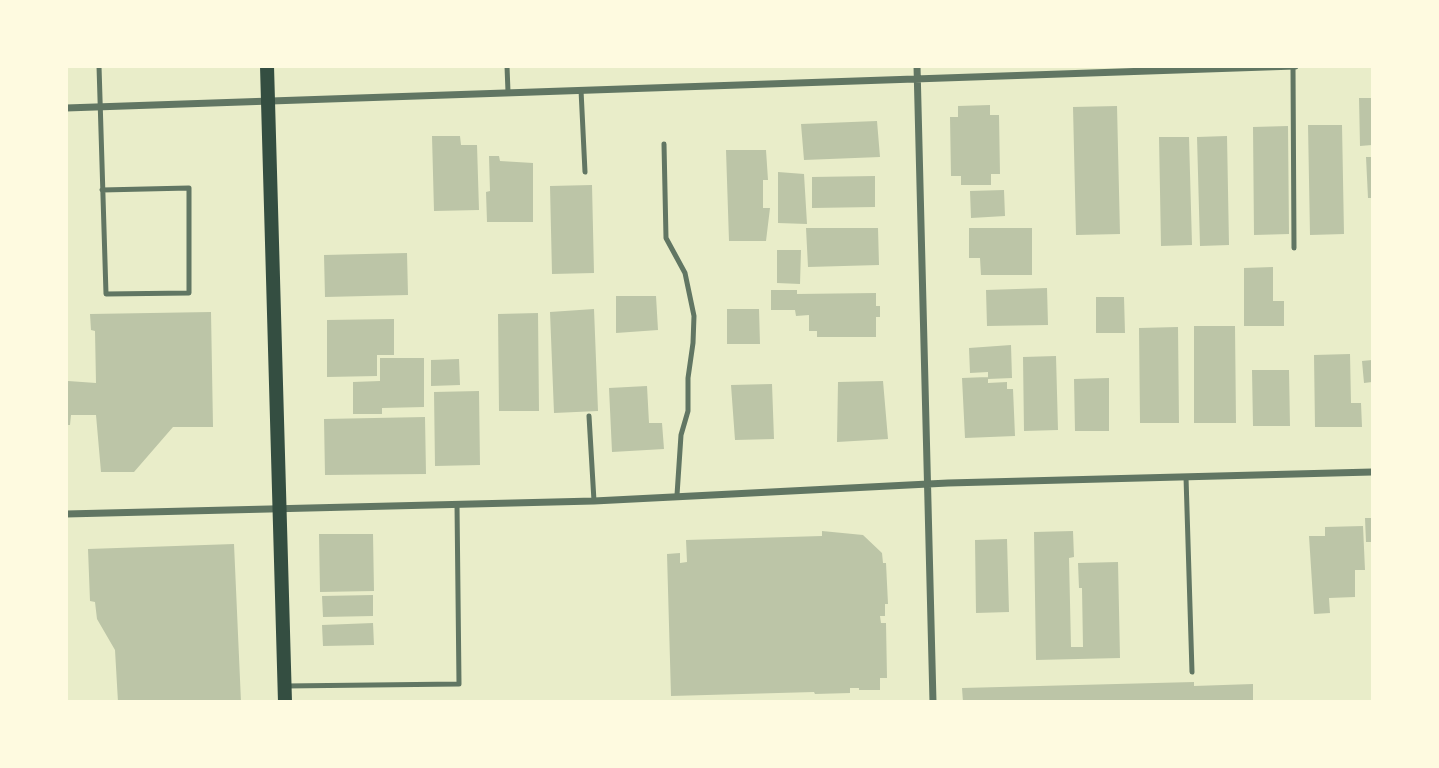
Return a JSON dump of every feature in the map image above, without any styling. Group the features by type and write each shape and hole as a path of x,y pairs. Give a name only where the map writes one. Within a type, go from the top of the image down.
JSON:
{"main road":[{"path":"267,66 285,702"}],"street":[{"path":"918,66 933,702"},
{"path":"66,108 1294,66"},
{"path":"66,514 594,501 929,484 1373,472"}],"lane":[{"path":"99,66 102,190 106,294 189,293 189,188 102,190"},
{"path":"508,66 508,92"},
{"path":"1294,66 1294,248"},
{"path":"582,90 585,172"},
{"path":"664,144 666,238 685,274 694,316 688,411 681,435 677,495"},
{"path":"589,416 594,501"},
{"path":"1186,477 1192,672"},
{"path":"284,686 459,684 457,504"}],"building":[{"path":"1359,98 1372,98 1372,145 1360,146"},
{"path":"990,105 990,115 999,115 1000,174 991,174 991,185 961,185 961,176 951,176 950,117 958,117 958,106"},
{"path":"1117,106 1120,234 1076,235 1073,107"},
{"path":"877,121 880,157 804,160 801,124"},
{"path":"1308,125 1342,125 1344,234 1310,235"},
{"path":"1288,126 1289,234 1254,235 1253,127"},
{"path":"432,136 460,136 461,145 477,145 479,210 434,211"},
{"path":"1227,136 1229,245 1200,246 1197,137"},
{"path":"1159,137 1189,137 1192,245 1161,246"},
{"path":"726,150 766,150 768,180 763,180 763,208 770,208 766,241 729,241"},
{"path":"489,156 499,156 500,161 533,163 533,222 487,222"},
{"path":"1366,157 1372,157 1372,198 1368,198"},
{"path":"778,172 804,174 807,224 778,223"},
{"path":"875,176 875,207 812,208 812,177"},
{"path":"592,185 594,273 552,274 550,186"},
{"path":"1004,190 1005,216 971,218 970,191"},
{"path":"806,228 878,228 879,265 808,267"},
{"path":"969,228 1032,228 1032,275 981,275 980,258 969,258"},
{"path":"777,250 801,250 800,284 777,283"},
{"path":"407,253 408,295 325,297 324,255"},
{"path":"1273,267 1273,301 1284,301 1284,326 1244,326 1244,268"},
{"path":"1047,288 1048,325 987,326 986,290"},
{"path":"771,290 797,290 797,294 876,293 876,306 880,306 880,317 876,317 876,337 817,337 817,331 809,331 809,315 796,316 795,310 771,310"},
{"path":"616,296 656,296 658,330 616,333"},
{"path":"1096,297 1124,297 1125,333 1096,333"},
{"path":"594,309 598,411 554,413 550,312"},
{"path":"727,309 759,309 760,344 727,344"},
{"path":"211,312 213,427 173,427 134,472 101,472 96,415 71,415 70,425 66,425 68,381 96,383 95,331 91,330 90,314"},
{"path":"538,313 539,411 499,411 498,314"},
{"path":"394,319 394,355 377,355 377,376 327,377 327,320"},
{"path":"1194,326 1235,326 1236,423 1194,423"},
{"path":"1178,327 1179,423 1140,423 1139,328"},
{"path":"1011,345 1012,378 988,379 988,372 970,373 969,348"},
{"path":"1350,354 1351,403 1361,403 1362,427 1315,427 1314,355"},
{"path":"1056,356 1058,430 1024,431 1023,357"},
{"path":"380,358 424,358 424,407 382,408 382,414 353,414 353,382 380,381"},
{"path":"459,359 460,385 431,386 431,360"},
{"path":"1372,360 1372,382 1364,383 1362,361"},
{"path":"1252,370 1289,370 1290,426 1253,426"},
{"path":"988,377 988,383 1007,382 1007,389 1013,389 1015,436 965,438 962,378"},
{"path":"1109,378 1109,431 1075,431 1074,379"},
{"path":"883,381 888,439 837,442 838,382"},
{"path":"772,384 774,439 735,440 731,385"},
{"path":"647,386 649,423 662,423 664,449 612,452 609,388"},
{"path":"479,391 480,465 435,466 434,392"},
{"path":"425,417 426,474 325,475 324,419"},
{"path":"1365,518 1372,518 1372,542 1366,542"},
{"path":"1363,526 1365,570 1355,570 1355,597 1329,598 1330,613 1314,614 1309,536 1325,536 1325,527"},
{"path":"822,531 863,535 882,553 883,563 886,563 888,604 885,604 885,616 880,616 881,623 886,623 887,678 880,678 880,690 850,688 850,693 671,696 667,554 680,553 680,563 687,562 686,540 822,536"},
{"path":"1073,531 1074,557 1069,558 1071,647 1083,647 1082,588 1079,588 1078,563 1118,562 1120,658 1036,660 1034,532"},
{"path":"319,534 373,534 374,591 320,592"},
{"path":"1007,539 1009,612 976,613 975,540"},
{"path":"234,544 241,702 118,702 115,650 97,619 95,602 90,601 88,549"},
{"path":"373,595 373,616 323,617 322,596"},
{"path":"373,623 374,645 323,646 322,625"},
{"path":"1194,682 1194,686 1253,684 1253,702 963,702 962,688"}]}
